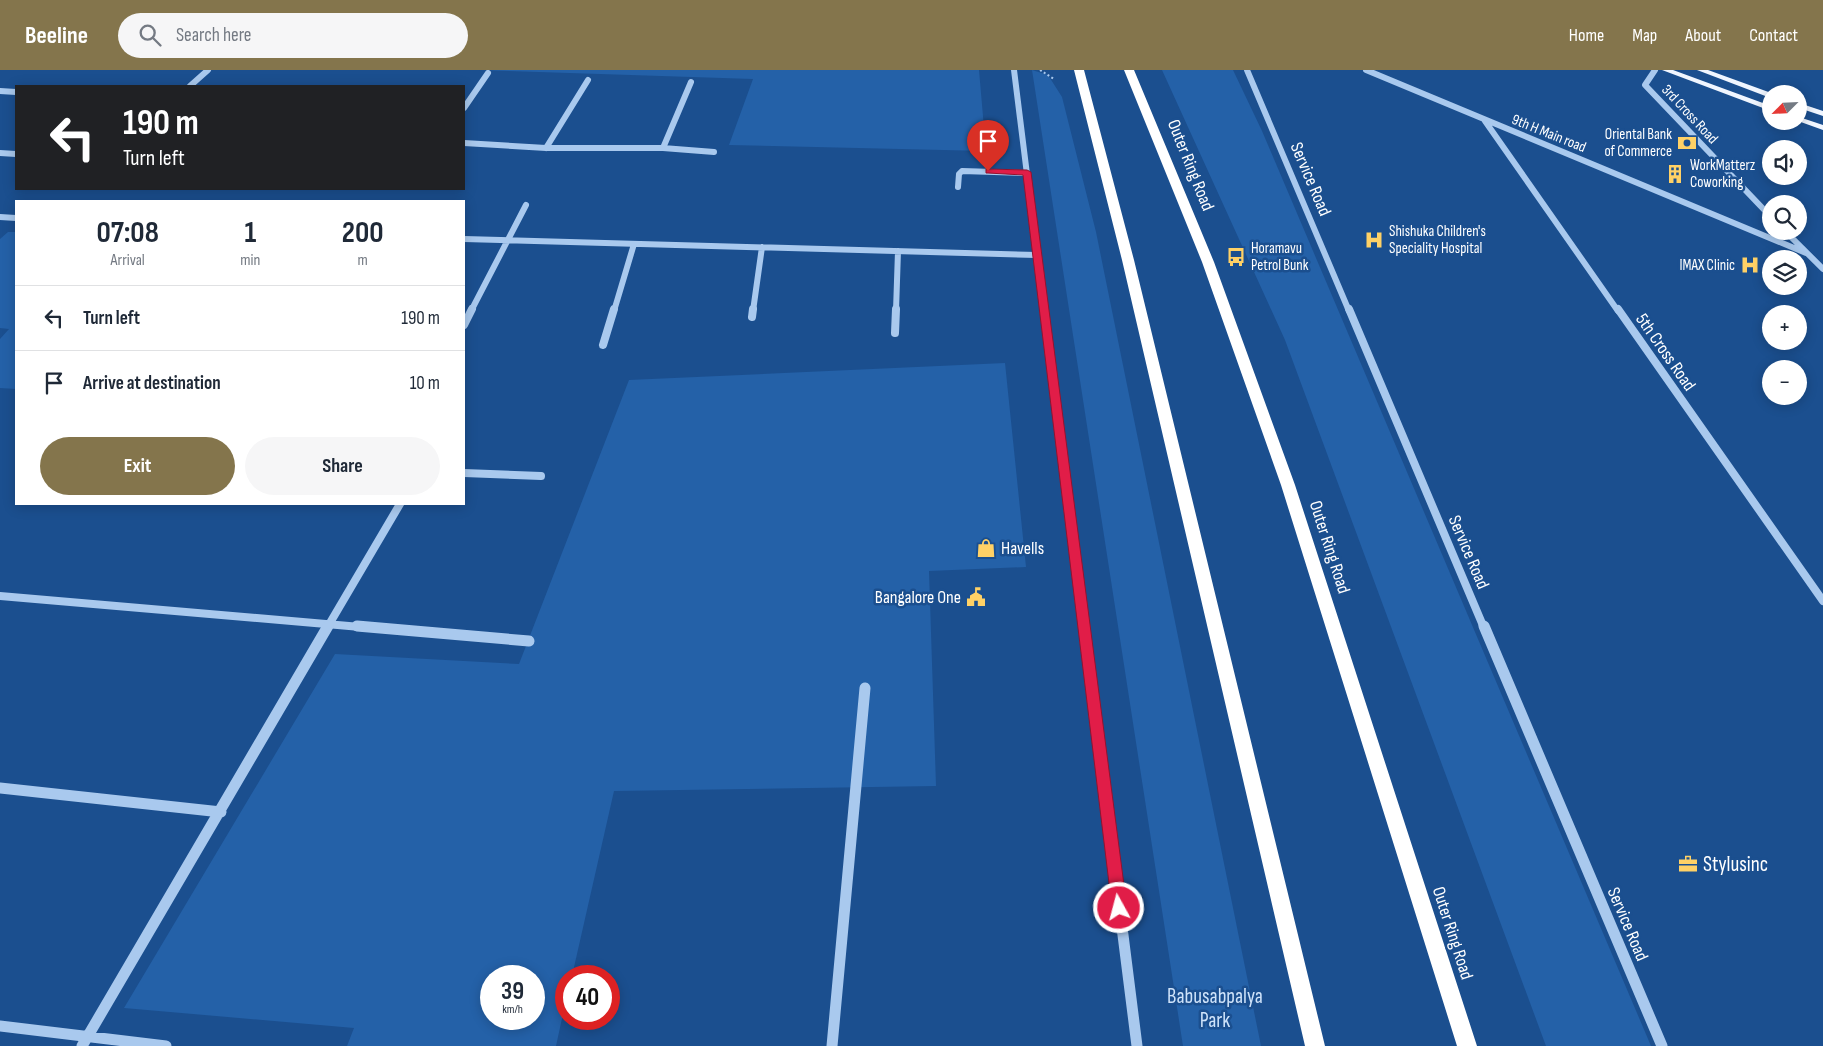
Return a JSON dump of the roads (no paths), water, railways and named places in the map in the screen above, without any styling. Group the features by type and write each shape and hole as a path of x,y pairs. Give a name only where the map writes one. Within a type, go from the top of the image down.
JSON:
{"highway":[{"path":"1079,70 1130,269 1315,1046"},
{"name":"Outer Ring Road","path":"1129,70 1208,262 1288,485 1467,1046"}],"main road":[{"path":"1666,70 1762,106"},
{"path":"1701,70 1762,93"},
{"path":"1808,109 1823,114"},
{"path":"1808,122 1823,128"}],"street":[{"path":"191,85 208,70"},
{"path":"1014,70 1137,1046"},
{"name":"Service Road","path":"1247,70 1662,1046"},
{"name":"9th H Main road","path":"1366,70 1799,250"},
{"name":"3rd Cross Road","path":"1656,70 1645,85 1762,208"},
{"path":"465,107 488,73"},
{"path":"546,148 588,80"},
{"path":"663,148 690,82"},
{"path":"0,91 15,92"},
{"name":"5th Cross Road","path":"1485,121 1823,601"},
{"path":"465,143 546,148 663,148 714,152"},
{"path":"0,153 15,154"},
{"path":"958,186 959,174 962,171 1027,172"},
{"path":"465,323 526,205"},
{"path":"0,217 15,218"},
{"path":"465,239 1037,255"},
{"path":"1794,240 1803,250"},
{"path":"603,345 634,244"},
{"path":"752,317 762,248"},
{"path":"895,333 898,251"},
{"path":"1807,254 1823,269"},
{"path":"465,473 541,476"},
{"path":"85,1041 332,623 399,505"},
{"path":"0,596 529,641"},
{"path":"832,1046 865,688"},
{"path":"0,788 220,812"},
{"path":"0,1026 85,1041 166,1046"}],"place":[{"name":"Oriental Bank of Commerce","path":"1687,143"},
{"name":"WorkMatterz Coworking","path":"1675,174"},
{"name":"Shishuka Children's Speciality Hospital","path":"1374,240"},
{"name":"Horamavu Petrol Bunk","path":"1236,257"},
{"name":"IMAX Clinic","path":"1750,265"},
{"name":"Havells","path":"986,548"},
{"name":"Bangalore One","path":"976,597"},
{"name":"Stylusinc","path":"1688,864"}],"park label":[{"name":"Babusabpalya Park","path":"1215,1008"}]}
